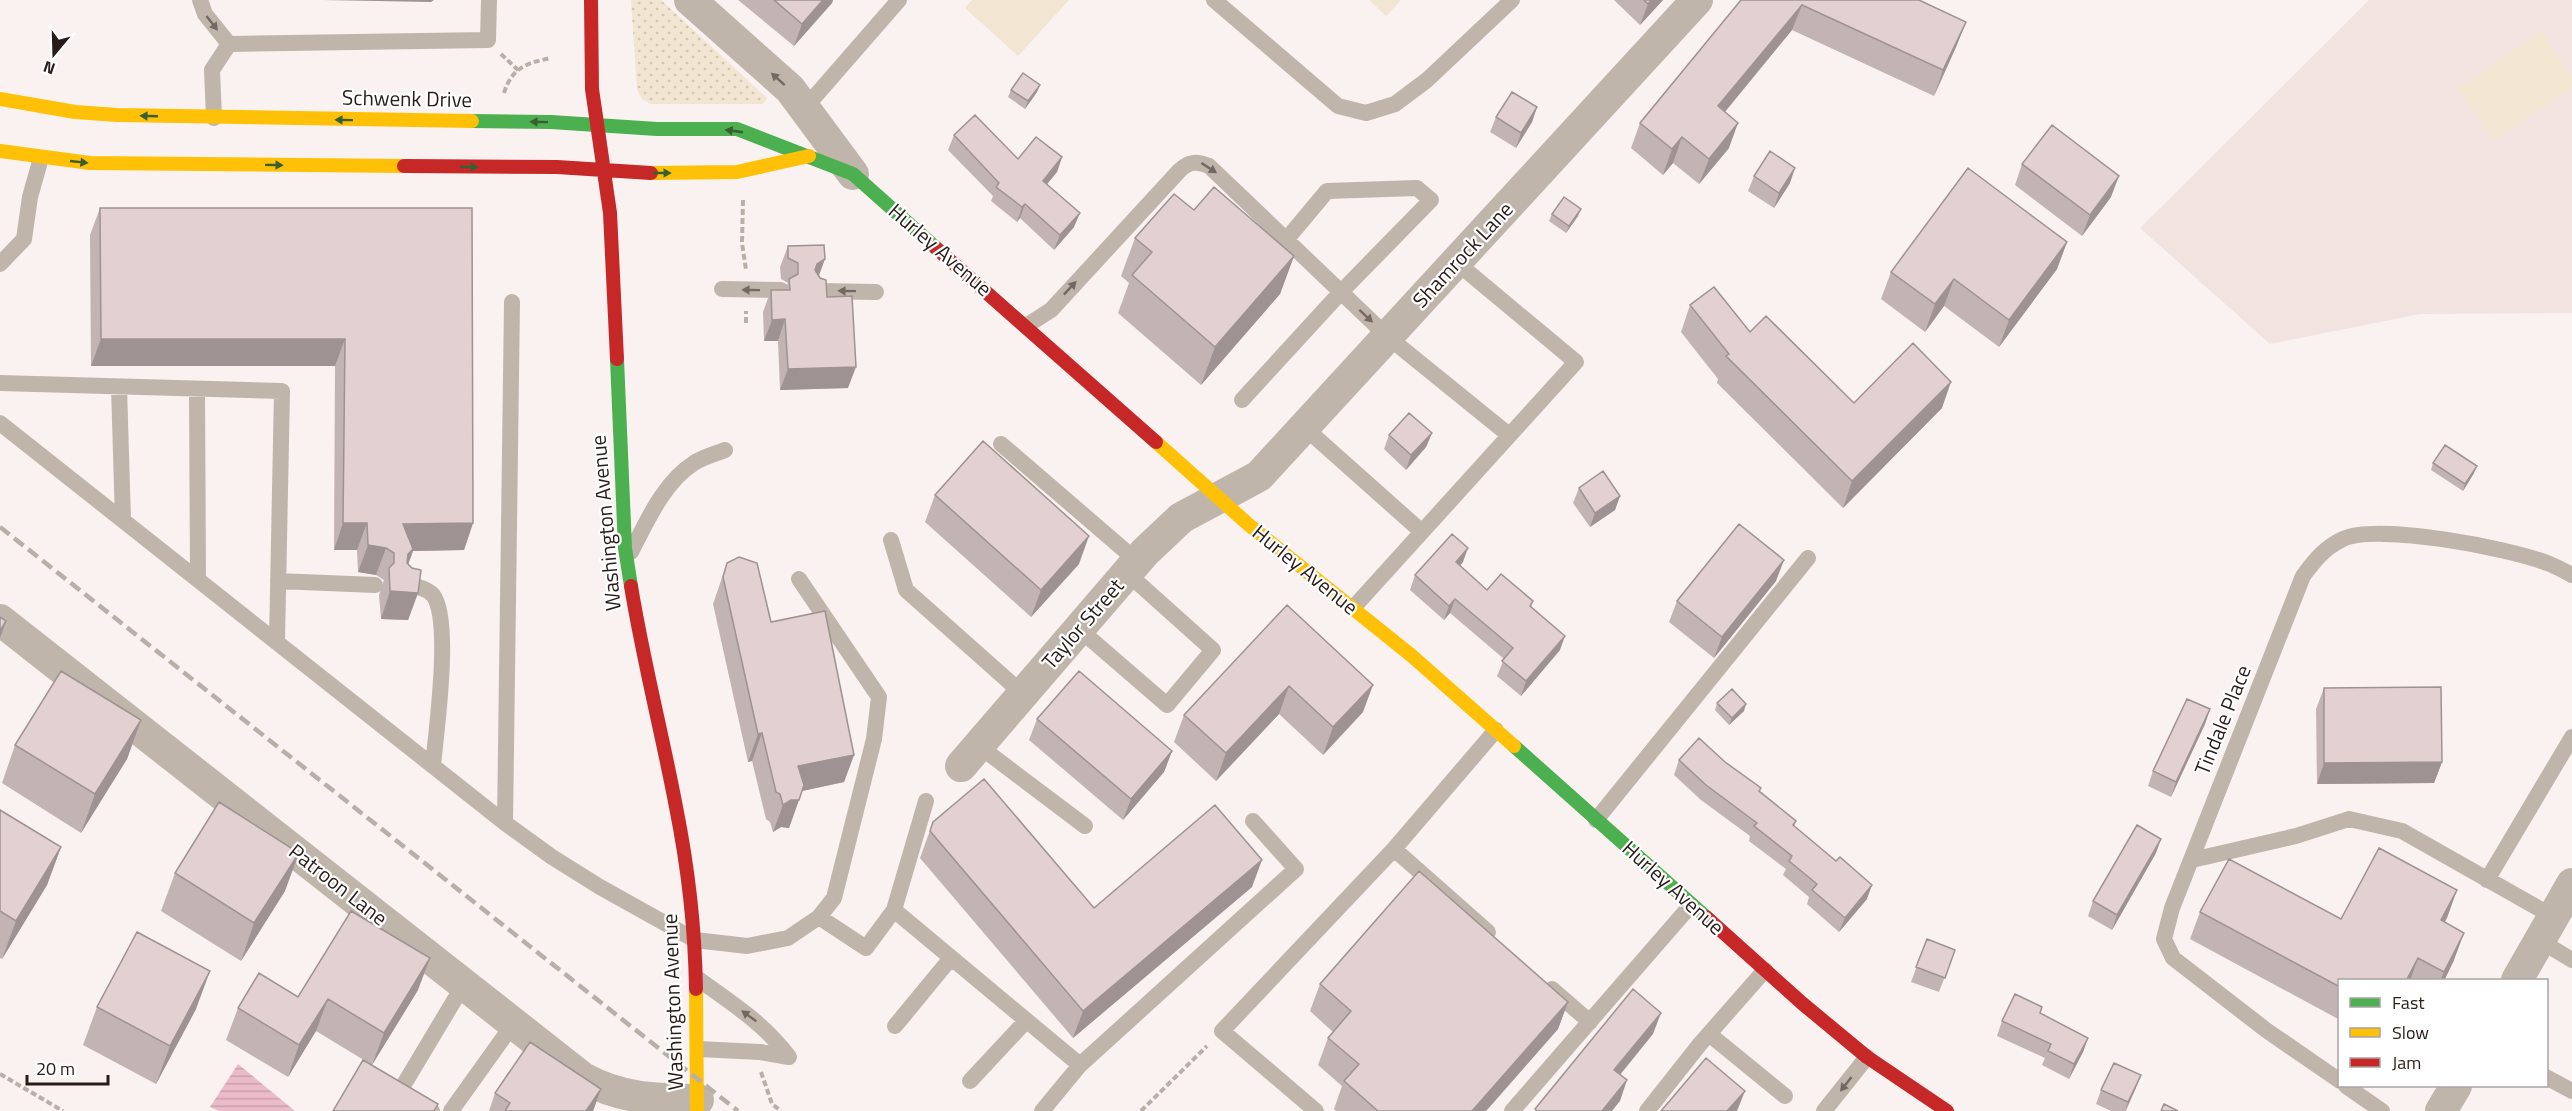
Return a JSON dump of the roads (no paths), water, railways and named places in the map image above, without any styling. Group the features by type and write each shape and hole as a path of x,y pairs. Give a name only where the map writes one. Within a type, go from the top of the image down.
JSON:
{"street":[{"name":"Washington Avenue","path":"591,0 592,89 610,213 621,493 627,560 642,654 676,805 695,940 697,1106"},
{"name":"Hurley Avenue","path":"690,0 790,90 853,174 1249,525 1353,608 1496,730 1691,905 1867,1057 1947,1111"},
{"name":"Shamrock Lane","path":"1219,498 1259,476 1697,0"},
{"name":"Schwenk Drive","path":"0,99 75,112 214,118 551,122 657,129 737,129 853,174"},
{"path":"0,151 90,163 557,167 604,171 737,172 809,156"},
{"name":"Taylor Street","path":"970,756 1132,567 1181,518 1219,498"},
{"name":"Patroon Lane","path":"0,620 583,1078 634,1104 697,1106"},
{"path":"2518,979 2572,884"},
{"path":"2441,1111 2455,1087"}],"lane":[{"path":"200,0 205,14 229,44"},
{"path":"229,44 488,40 489,0"},
{"path":"804,109 899,0"},
{"path":"1214,0 1338,106 1366,113 1395,104 1427,80 1512,0"},
{"path":"214,118 212,70 229,44"},
{"path":"0,264 24,239 30,197 40,158"},
{"path":"1026,326 1051,310 1186,163 1198,162 1209,166 1388,337 1509,435"},
{"path":"1242,400 1341,292 1431,200 1417,188 1327,191 1286,240"},
{"path":"1353,608 1576,362 1456,262"},
{"path":"722,289 781,290"},
{"path":"818,291 876,292"},
{"path":"505,823 512,302"},
{"path":"0,383 282,391 277,641"},
{"path":"119,387 123,520"},
{"path":"197,389 198,579"},
{"path":"0,423 505,823 600,887 695,940 747,946 788,938 819,917 834,898 874,739 879,697 799,579"},
{"path":"1304,428 1422,532"},
{"path":"1001,444 1132,567 1213,650 1167,705 1079,629"},
{"path":"627,560 658,502 676,479 694,463 724,450"},
{"name":"Tindale Place","path":"2338,1080 2266,1030 2173,958 2164,939 2172,908 2303,576 2318,554 2344,538 2377,532 2476,545 2547,562 2572,575"},
{"path":"891,540 906,590 1023,694"},
{"path":"1596,820 1808,558"},
{"path":"279,580 375,585"},
{"path":"407,586 420,587 433,595 439,612 442,636 441,667 433,766"},
{"path":"1316,1111 1222,1031 1394,849 1496,730"},
{"path":"2487,880 2572,737"},
{"path":"970,756 1084,825"},
{"path":"819,917 866,948 894,910 926,801"},
{"path":"2192,860 2223,851 2235,852 2349,819 2402,831 2487,880 2547,928 2572,960"},
{"path":"1042,1111 1080,1065 1296,869 1253,821"},
{"path":"1394,849 1501,944"},
{"path":"1512,1111 1691,905"},
{"path":"894,910 1080,1065"},
{"path":"895,1026 951,958"},
{"path":"1647,1111 1709,1034 1765,970"},
{"path":"1536,975 1590,1022"},
{"path":"697,978 774,1035 789,1057 760,1052 698,1049"},
{"path":"432,1111 400,1091 464,984"},
{"path":"970,1081 1026,1021"},
{"path":"451,1111 514,1023"},
{"path":"1709,1034 1785,1096"},
{"path":"1824,1111 1867,1057"},
{"path":"2548,1078 2572,1091"},
{"path":"2347,1087 2382,1111"}],"railway":[{"path":"0,527 738,1111"}]}
